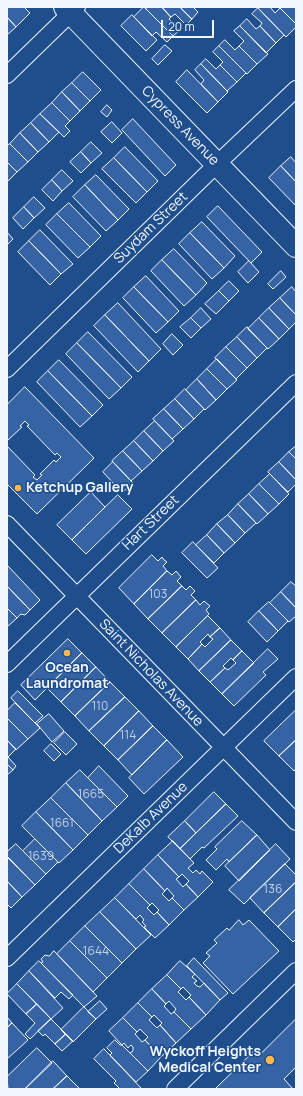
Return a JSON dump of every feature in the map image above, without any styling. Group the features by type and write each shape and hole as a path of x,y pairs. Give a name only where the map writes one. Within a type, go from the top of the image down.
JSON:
{"main road":[{"name":"Cypress Avenue","path":"71,9 296,246"}],"street":[{"path":"7,75 71,9"},
{"name":"Suydam Street","path":"7,369 296,89"},
{"name":"Hart Street","path":"7,664 296,383"},
{"name":"Saint Nicholas Avenue","path":"7,524 296,822"},
{"name":"DeKalb Avenue","path":"7,958 296,677"},
{"path":"175,1089 296,972"}],"building":[{"path":"7,7 24,7 30,13 16,27 7,17"},
{"path":"144,7 173,36 167,42 156,32 152,36 134,17"},
{"path":"148,7 162,7 171,17 169,19 180,30 173,36 146,9"},
{"path":"162,7 180,7 192,19 186,25 175,14 171,17"},
{"path":"180,7 193,7 198,12 192,19"},
{"path":"270,7 275,13 280,8 296,24 296,27 286,37 258,8"},
{"path":"296,7 296,24 280,8"},
{"path":"258,8 284,35 276,43 260,26 262,23 252,14"},
{"path":"132,15 157,40 146,51 121,26"},
{"path":"7,17 16,27 7,35"},
{"path":"247,19 256,29 260,26 276,43 266,53 240,26"},
{"path":"240,26 268,54 257,64 239,46 244,41 234,31"},
{"path":"225,40 235,50 239,46 257,64 247,74 219,46"},
{"path":"165,45 172,51 158,65 152,59"},
{"path":"219,46 246,73 237,82 220,65 223,62 213,52"},
{"path":"206,59 216,69 220,65 237,82 227,91 201,64"},
{"path":"201,64 228,92 218,102 201,84 204,80 195,70"},
{"path":"187,70 218,102 207,113 176,82"},
{"path":"83,72 101,90 90,101 72,83"},
{"path":"72,83 90,101 80,111 62,92"},
{"path":"62,92 80,111 70,121 52,103"},
{"path":"52,103 70,121 65,126 70,131 64,137 40,114"},
{"path":"107,105 112,110 107,117 101,112"},
{"path":"40,114 59,132 49,142 31,123"},
{"path":"133,119 176,165 165,176 122,130"},
{"path":"112,122 122,133 112,143 101,132"},
{"path":"31,123 49,142 38,152 20,133"},
{"path":"20,133 38,152 28,162 10,144"},
{"path":"91,142 102,153 91,163 81,152"},
{"path":"10,144 28,162 17,172 7,162 7,146"},
{"path":"125,147 158,181 147,192 114,158"},
{"path":"81,152 91,163 81,173 70,162"},
{"path":"291,157 296,163 296,182 281,166"},
{"path":"114,158 147,192 136,203 102,169"},
{"path":"7,162 17,172 7,182"},
{"path":"281,166 296,182 296,206 269,178"},
{"path":"62,170 73,181 62,191 52,180"},
{"path":"96,175 129,209 118,220 85,185"},
{"path":"52,180 62,191 53,201 42,190"},
{"path":"85,185 118,220 106,231 73,197"},
{"path":"34,197 45,208 34,218 24,207"},
{"path":"69,203 101,236 90,247 57,214"},
{"path":"218,206 262,252 251,263 207,217"},
{"path":"24,207 34,218 23,229 13,218"},
{"path":"57,214 90,247 78,258 46,225"},
{"path":"202,222 235,256 224,268 190,233"},
{"path":"40,230 73,264 61,274 29,241"},
{"path":"7,232 13,239 7,245"},
{"path":"190,233 224,268 212,279 179,244"},
{"path":"29,241 61,274 50,285 18,252"},
{"path":"174,249 207,283 196,295 162,260"},
{"path":"162,260 196,295 184,306 151,271"},
{"path":"249,261 259,272 248,283 238,272"},
{"path":"281,271 286,277 273,289 268,284"},
{"path":"146,276 179,311 168,322 134,287"},
{"path":"229,281 239,291 229,301 219,291"},
{"path":"134,287 168,322 156,333 123,298"},
{"path":"292,287 296,292 296,315 280,298"},
{"path":"219,291 229,301 216,314 205,304"},
{"path":"280,298 296,315 296,322 289,329 269,308"},
{"path":"118,303 161,349 149,361 105,315"},
{"path":"201,308 211,319 201,328 191,318"},
{"path":"269,308 289,329 279,339 259,318"},
{"path":"105,315 149,361 138,372 94,326"},
{"path":"191,318 201,328 191,338 180,327"},
{"path":"259,318 279,339 268,349 248,329"},
{"path":"247,327 267,348 257,358 237,337"},
{"path":"88,332 132,377 121,388 77,343"},
{"path":"172,334 183,345 173,355 163,344"},
{"path":"237,337 257,358 247,368 226,347"},
{"path":"77,343 121,388 109,399 66,354"},
{"path":"226,347 247,368 236,379 215,358"},
{"path":"217,359 237,380 227,389 207,369"},
{"path":"59,360 103,405 92,416 48,371"},
{"path":"207,369 227,389 216,400 197,379"},
{"path":"48,371 92,416 80,427 37,382"},
{"path":"197,379 216,400 205,410 186,390"},
{"path":"25,387 94,458 37,514 7,484 7,446 35,475 33,477 37,480 42,475 40,474 54,460 56,462 61,457 57,453 55,455 27,426 29,425 25,421 20,426 22,427 7,440 7,405"},
{"path":"185,389 204,409 194,419 175,399"},
{"path":"175,399 194,419 183,429 164,409"},
{"path":"164,409 183,429 172,439 153,419"},
{"path":"155,421 174,441 163,451 144,431"},
{"path":"144,431 163,451 153,461 134,441"},
{"path":"134,441 153,461 142,471 123,451"},
{"path":"296,446 296,459 289,452"},
{"path":"123,451 142,471 131,481 112,461"},
{"path":"289,452 296,459 296,480 279,462"},
{"path":"113,462 133,483 122,493 103,472"},
{"path":"279,462 296,480 296,484 288,492 268,472"},
{"path":"270,474 289,494 279,504 259,484"},
{"path":"259,484 279,504 268,514 249,494"},
{"path":"91,492 105,507 72,540 57,525"},
{"path":"249,494 268,514 257,524 238,504"},
{"path":"118,495 132,509 86,554 72,540"},
{"path":"238,504 256,523 245,533 228,515"},
{"path":"228,515 245,533 235,543 217,524"},
{"path":"217,524 235,543 224,553 207,535"},
{"path":"207,535 224,553 214,563 196,545"},
{"path":"193,542 218,568 207,578 182,553"},
{"path":"152,555 158,561 162,557 167,562 163,566 167,571 134,604 119,588"},
{"path":"7,565 40,600 30,610 7,586"},
{"path":"167,571 172,575 176,571 181,577 177,581 182,586 148,619 134,604"},
{"path":"291,582 296,586 296,608 281,592"},
{"path":"7,586 30,610 25,615 21,614 17,618 7,608"},
{"path":"182,586 186,590 190,586 195,591 191,595 196,600 162,633 148,619"},
{"path":"281,592 296,608 296,616 289,622 270,603"},
{"path":"196,600 200,605 204,601 210,606 206,610 209,614 176,647 162,633"},
{"path":"269,602 288,621 278,631 259,611"},
{"path":"7,608 17,618 7,627"},
{"path":"259,611 278,631 267,642 248,622"},
{"path":"208,616 220,628 210,637 208,634 200,642 202,644 188,659 176,647"},
{"path":"220,628 231,640 199,671 188,659 202,644 205,647 213,639 210,637"},
{"path":"68,639 82,653 35,700 21,685"},
{"path":"231,640 242,651 233,660 231,658 223,666 225,668 210,682 199,671"},
{"path":"268,649 278,659 263,672 266,675 234,706 222,694"},
{"path":"242,651 254,663 222,694 210,682 225,668 228,670 236,663 233,660"},
{"path":"82,653 96,667 61,702 47,688"},
{"path":"96,667 110,682 75,716 61,702"},
{"path":"110,682 125,697 89,731 75,716"},
{"path":"18,691 43,716 35,723 11,698"},
{"path":"125,697 139,711 104,746 89,731"},
{"path":"15,703 40,728 28,739 7,718 7,711"},
{"path":"296,710 296,740 279,756 264,741"},
{"path":"139,711 153,726 118,760 104,746"},
{"path":"49,714 64,731 52,742 37,724"},
{"path":"7,718 28,739 16,750 7,740"},
{"path":"153,726 167,740 132,775 118,760"},
{"path":"65,732 77,744 66,755 54,743"},
{"path":"7,740 16,749 8,757 16,766 13,770 7,764"},
{"path":"167,740 183,757 144,794 129,778"},
{"path":"296,740 296,768 294,771 279,756"},
{"path":"51,744 61,754 54,761 44,751"},
{"path":"7,764 13,770 7,775"},
{"path":"99,766 128,796 117,807 88,778"},
{"path":"80,770 117,807 102,821 66,783"},
{"path":"66,783 102,821 88,835 51,798"},
{"path":"214,792 226,804 196,833 185,821"},
{"path":"51,798 88,835 73,850 36,812"},
{"path":"226,804 238,816 190,859 180,849"},
{"path":"36,812 73,850 59,863 22,826"},
{"path":"185,821 196,833 180,849 168,837"},
{"path":"242,821 257,835 229,862 227,859 216,870 206,860 217,849 215,847"},
{"path":"257,835 270,850 239,881 225,866"},
{"path":"35,839 58,862 46,874 23,851"},
{"path":"173,841 194,863 188,868 193,873 196,870 200,874 202,871 213,882 198,897 186,884 189,881 182,874 179,877 158,855"},
{"path":"16,844 46,874 35,885 7,856 7,852"},
{"path":"276,844 290,859 244,904 229,890"},
{"path":"158,855 179,877 176,879 183,887 186,884 198,897 184,910 172,898 174,896 167,888 165,891 144,869"},
{"path":"7,857 35,885 22,897 7,881"},
{"path":"285,864 296,875 296,882 264,913 250,898"},
{"path":"144,869 165,891 162,894 169,901 172,898 184,910 169,925 157,912 159,910 152,903 150,905 129,884"},
{"path":"7,881 22,897 11,908 7,904"},
{"path":"296,882 296,909 278,927 264,913"},
{"path":"129,884 150,905 147,908 154,915 157,912 169,925 155,938 144,927 146,926 142,922 144,920 140,915 136,919 115,898"},
{"path":"115,898 151,935 136,949 100,912"},
{"path":"296,909 296,939 293,942 278,927"},
{"path":"100,912 136,949 122,963 85,926"},
{"path":"239,920 243,925 249,920 279,951 233,994 203,963 210,956 206,953 217,943 214,940 227,928 229,930"},
{"path":"85,926 122,963 107,978 70,941"},
{"path":"70,941 107,978 93,992 57,954"},
{"path":"54,951 97,996 84,1007 41,963 43,962 41,959 45,955 49,956"},
{"path":"194,958 228,993 220,1000 187,966"},
{"path":"39,961 73,995 69,999 61,992 55,998 29,971"},
{"path":"180,961 195,974 192,977 197,981 194,983 197,986 200,987 204,983 220,1000 206,1015 189,997 191,995 183,987 181,989 167,975"},
{"path":"29,971 63,1008 51,1019 17,984"},
{"path":"167,975 181,989 178,992 186,1000 189,997 206,1015 191,1029 174,1012 176,1009 169,1001 166,1004 152,989"},
{"path":"17,984 37,1004 26,1014 7,994"},
{"path":"152,989 166,1004 164,1006 171,1014 174,1012 191,1029 176,1043 160,1025 162,1023 154,1015 152,1017 138,1003"},
{"path":"100,1001 107,1009 96,1019 88,1012"},
{"path":"138,1003 152,1017 149,1020 157,1028 160,1025 176,1043 161,1057 145,1040 148,1037 140,1029 137,1032 123,1018"},
{"path":"37,1004 51,1019 30,1039 25,1034 35,1023 26,1014"},
{"path":"84,1007 96,1019 73,1042 61,1030"},
{"path":"7,1017 12,1023 7,1028"},
{"path":"123,1018 137,1032 135,1034 142,1042 145,1040 161,1057 148,1071 130,1053 133,1051 133,1047 131,1045 128,1048 124,1043 122,1045 109,1031"},
{"path":"51,1019 66,1034 55,1044 45,1034 43,1036 38,1031"},
{"name":"Wyckoff Heights Medical Center","path":"296,1019 296,1067 284,1079 293,1089 215,1089 257,1048 261,1053"},
{"path":"12,1023 28,1040 7,1059 7,1028"},
{"path":"66,1034 73,1041 62,1051 55,1044"},
{"path":"115,1040 148,1071 136,1082 110,1055 112,1053 107,1048"},
{"path":"37,1048 52,1063 25,1089 8,1089 7,1077"},
{"path":"104,1049 142,1089 120,1089 114,1083 116,1081 94,1059"},
{"path":"53,1061 67,1076 53,1089 25,1089"},
{"path":"67,1076 80,1089 53,1089"}],"place":[{"name":"Ketchup Gallery","path":"18,488"},
{"name":"Ocean Laundromat","path":"67,653"},
{"name":"Wyckoff Heights Medical Center","path":"270,1060"}]}
